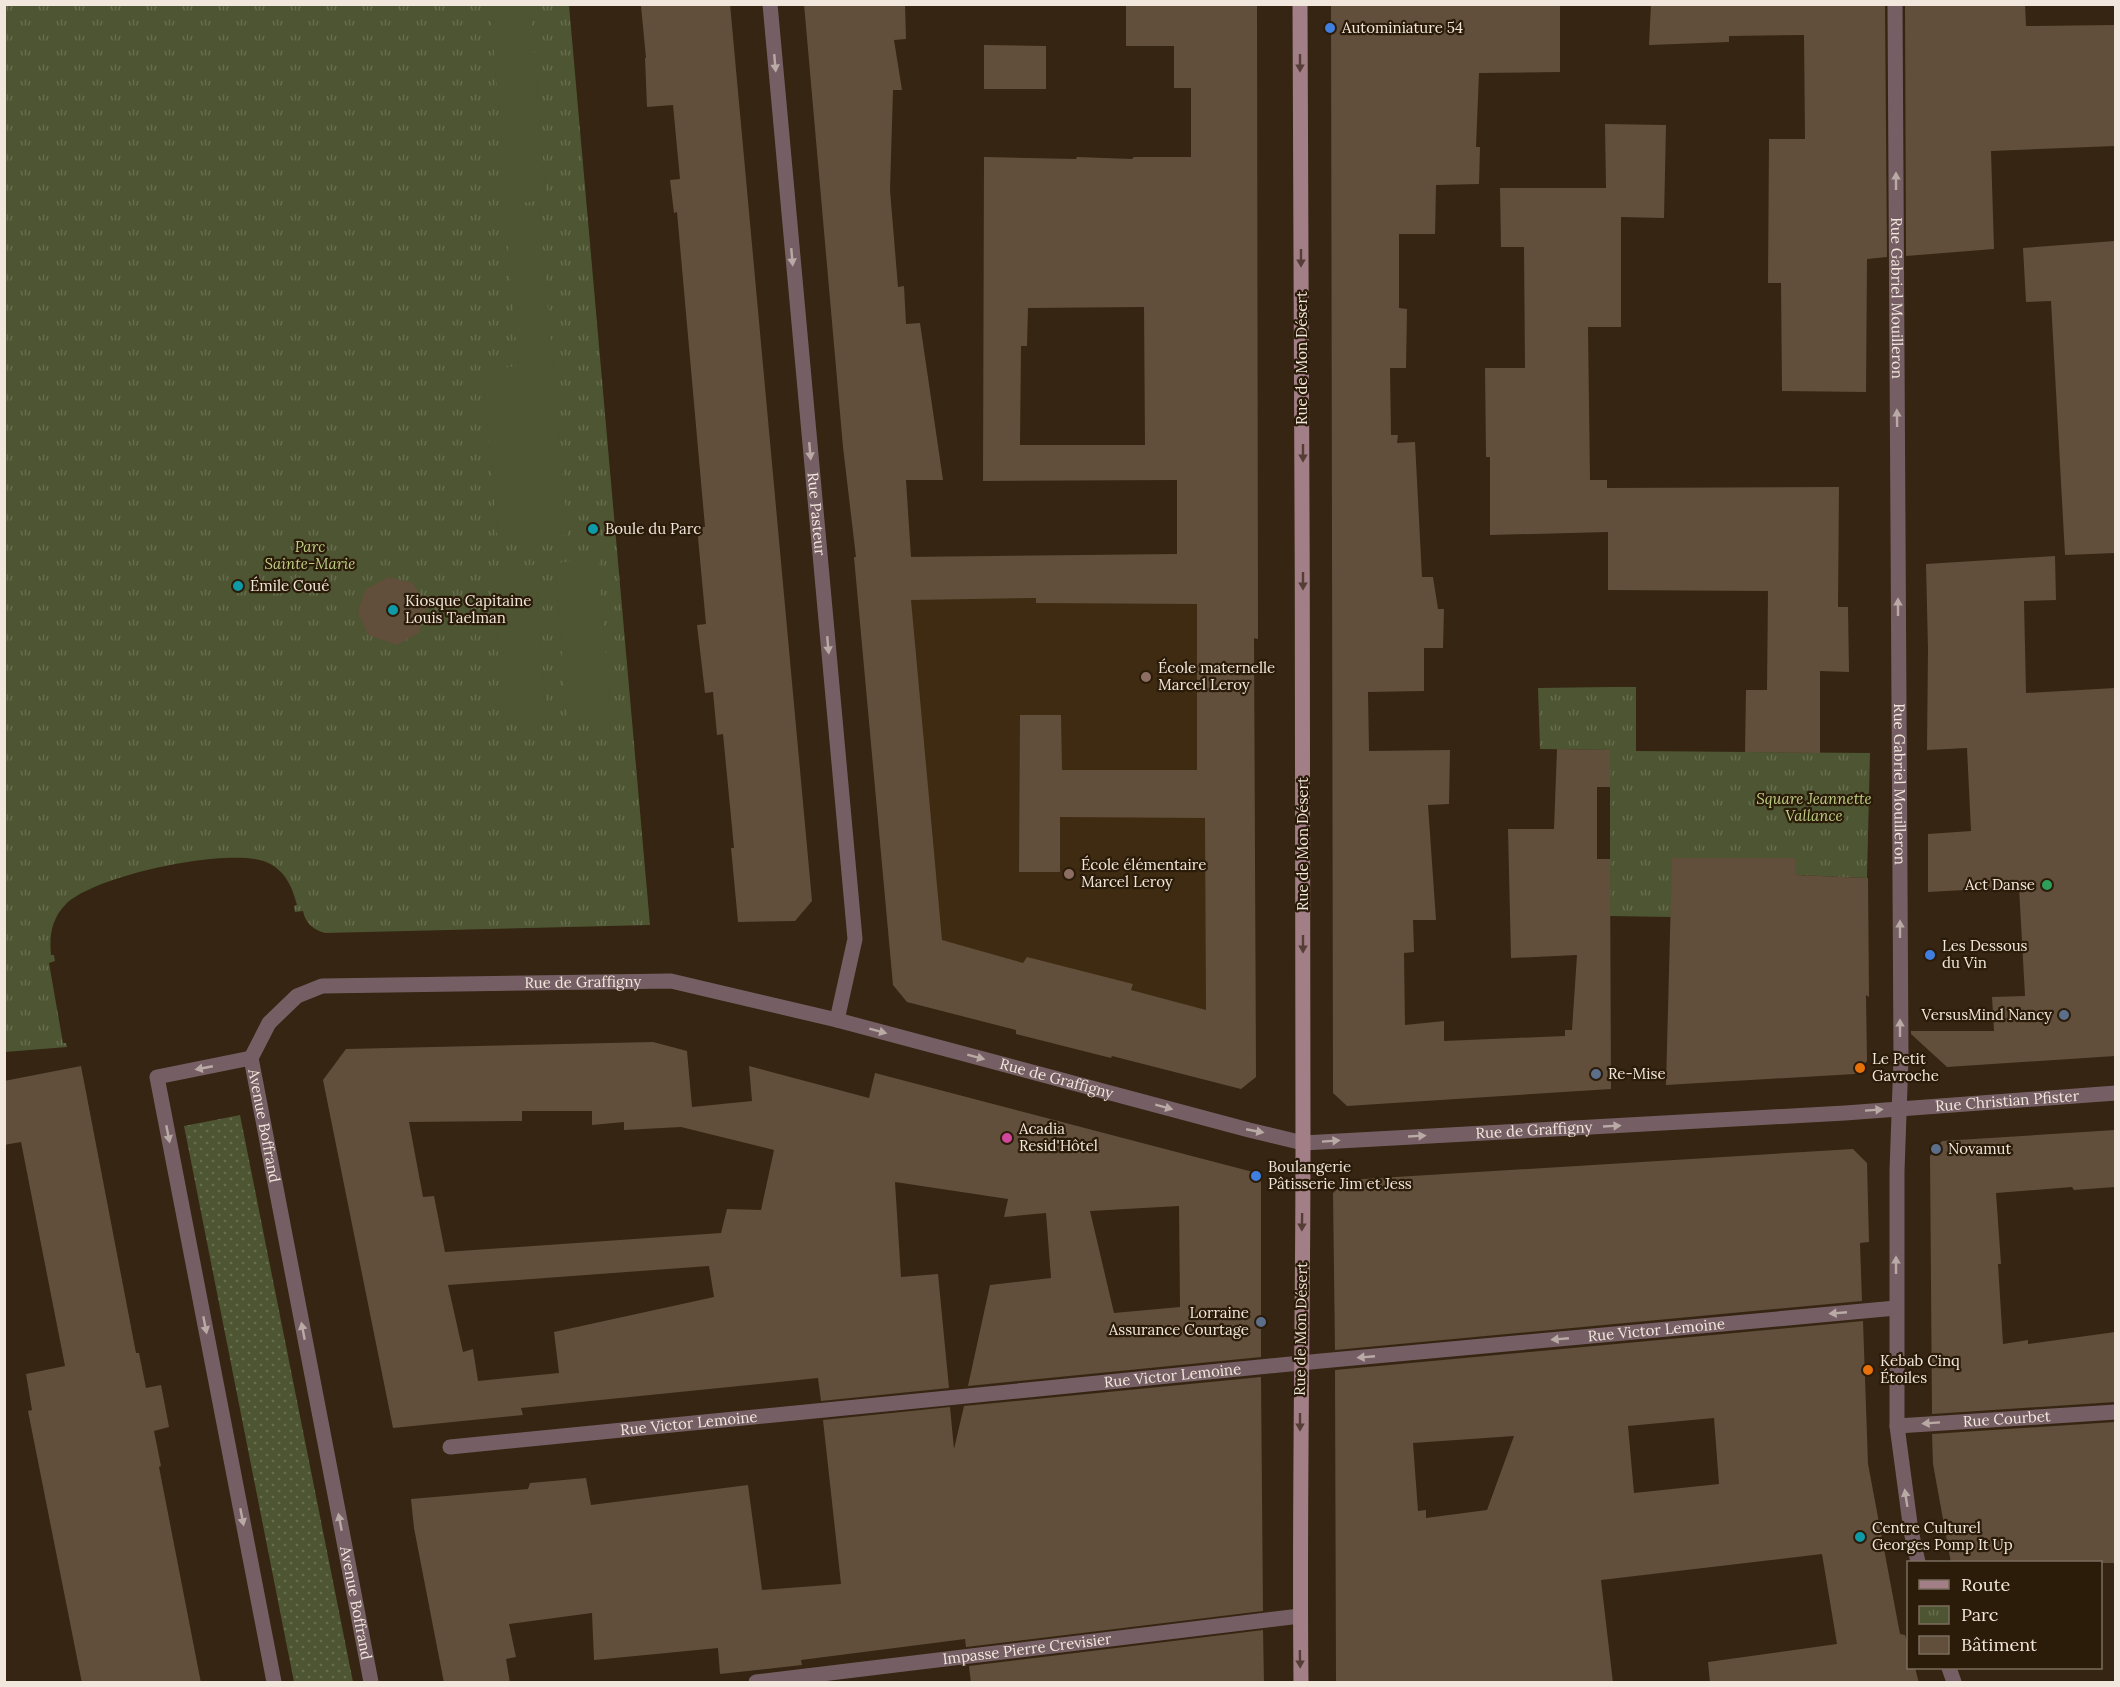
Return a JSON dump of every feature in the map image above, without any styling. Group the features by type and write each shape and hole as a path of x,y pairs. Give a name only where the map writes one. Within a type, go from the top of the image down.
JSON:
{"main road":[{"name":"Rue de Mon Désert","path":"1300,4 1303,522 1300,1683"}],"street":[{"name":"Rue Pasteur","path":"770,4 855,939 837,1020"},
{"name":"Rue Gabriel Mouilleron","path":"1896,4 1901,1058 1896,1308 1897,1426 1918,1561"},
{"name":"Rue de Graffigny","path":"251,1058 269,1023 297,996 322,986 671,981 837,1020 1303,1143 1845,1113 1899,1108"},
{"name":"Avenue Boffrand","path":"274,1683 157,1077 251,1058 371,1683"},
{"name":"Rue Christian Pfister","path":"1899,1108 2115,1093"},
{"name":"Rue Victor Lemoine","path":"450,1447 1896,1308"},
{"name":"Rue Courbet","path":"1897,1426 2115,1412"},
{"name":"Impasse Pierre Crevisier","path":"756,1683 1300,1616"}],"shaded area":[{"name":"École élémentaire Marcel Leroy","path":"1257,553 1258,639 1254,639 1256,1077 1241,1089 1016,1034 1015,1030 907,1002 893,985 854,557"}],"green space":[{"name":"Parc Sainte-Marie","path":"5,5 569,5 650,925 325,933 311,925 303,911 295,912 294,906 297,905 287,879 278,869 266,862 248,858 223,858 163,866 105,883 82,893 61,909 51,934 51,955 54,955 55,961 49,963 63,1043 66,1043 67,1047 5,1052"},
{"path":"490,5 530,5 546,200 507,204"},
{"path":"539,209 568,535 498,542 482,370 518,366 505,212"},
{"path":"598,559 611,715 567,718 555,563"},
{"path":"534,565 547,720 504,724 491,569"},
{"name":"Square Jeannette Vallance","path":"1636,687 1636,751 1870,753 1867,878 1796,875 1670,917 1610,916 1610,750 1540,749 1538,688"},
{"path":"240,1115 353,1682 294,1682 184,1126"}],"building":[{"path":"730,4 812,901 795,921 738,922 731,848 734,848 723,734 717,735 713,692 705,693 697,625 706,624 697,527 705,527 677,212 674,213 670,180 680,179 673,105 647,107 646,58 641,6"},
{"path":"804,4 905,4 906,39 894,40 902,90 893,90 890,190 898,287 904,286 906,324 920,323 943,480 906,480 911,557 1177,554 1177,480 983,481 984,157 1132,159 1134,157 1191,157 1191,88 1174,88 1174,46 1126,46 1126,4 1257,4 1258,639 1254,638 1256,1077 1241,1089 1016,1034 1016,1030 907,1002 893,985 854,557 856,557 843,447","holes":["1144,307 1145,445 1020,445 1021,346 1027,346 1028,308","1036,598 1036,603 1197,604 1197,770 1062,770 1061,715 1020,715 1019,872 1060,872 1060,817 1205,818 1206,1010 1131,990 1133,984 1027,957 1023,963 942,940 911,600"]},
{"path":"1331,4 1560,4 1560,72 1479,73 1476,147 1480,147 1479,184 1436,185 1435,234 1399,234 1399,308 1407,309 1406,368 1390,368 1391,435 1398,435 1397,443 1415,442 1422,577 1433,577 1438,609 1444,609 1443,648 1424,648 1424,691 1368,692 1369,751 1450,750 1449,804 1428,805 1436,920 1413,920 1414,952 1404,953 1405,1025 1444,1021 1444,1041 1565,1036 1565,1030 1572,1030 1577,955 1511,958 1508,829 1554,829 1557,749 1610,750 1610,787 1597,787 1597,859 1610,859 1611,1089 1347,1106 1333,1093"},
{"path":"1651,4 1885,4 1887,257 1867,259 1866,392 1782,391 1781,283 1768,283 1769,139 1805,139 1804,35 1729,36 1729,42 1649,45"},
{"path":"1905,4 2025,4 2026,26 2115,25 2115,146 1991,151 1994,249 1906,256"},
{"path":"984,45 1046,46 1046,89 984,89"},
{"path":"1605,124 1666,125 1664,218 1621,217 1621,327 1588,327 1590,480 1607,480 1607,488 1839,487 1838,607 1848,607 1849,672 1820,671 1820,753 1745,752 1746,690 1767,690 1768,591 1608,590 1608,532 1490,535 1490,457 1486,457 1485,368 1525,368 1524,247 1501,247 1500,188 1606,188"},
{"path":"2115,241 2115,553 2065,555 2051,301 2026,302 2023,248"},
{"path":"2055,556 2056,600 2024,601 2026,693 2115,688 2115,1056 1947,1067 1911,1034 1911,1031 1994,1031 1992,997 2025,996 2019,887 1928,892 1928,834 1971,831 1967,748 1927,750 1926,564"},
{"name":"Kiosque Capitaine Louis Taelman","path":"388,577 413,583 427,607 419,633 397,645 368,635 358,613 365,590"},
{"path":"1672,858 1795,858 1796,875 1868,878 1867,1061 1855,1074 1666,1085"},
{"path":"653,1042 687,1051 692,1107 752,1101 749,1066 869,1098 875,1073 1253,1172 1261,1181 1261,1357 968,1386 990,1285 1051,1278 1046,1213 1004,1217 1008,1199 895,1182 901,1277 938,1274 949,1388 821,1401 818,1378 521,1408 523,1415 393,1428 323,1080 346,1049","holes":["522,1111 592,1111 592,1125 624,1122 624,1130 681,1127 774,1150 761,1210 727,1209 721,1233 445,1252 434,1196 423,1197 409,1122 522,1121","1179,1206 1180,1307 1114,1313 1090,1211","709,1266 714,1297 554,1332 559,1373 478,1381 473,1349 463,1352 448,1285"]},
{"path":"81,1066 136,1353 139,1353 146,1388 161,1385 169,1427 154,1431 201,1683 82,1683 28,1411 32,1410 26,1374 65,1366 21,1142 4,1145 4,1081"},
{"path":"2115,1130 2115,1187 2074,1190 2072,1187 1996,1193 2003,1344 2028,1340 2028,1344 2115,1332 2115,1402 1932,1414 1930,1156 1942,1141"},
{"path":"1853,1149 1867,1163 1869,1242 1860,1243 1862,1301 1335,1350 1333,1193 1347,1180"},
{"path":"1863,1321 1868,1464 1900,1634 1905,1635 1907,1642 1907,1669 1915,1669 1919,1683 1710,1683 1708,1662 1837,1644 1822,1554 1601,1580 1613,1683 1336,1683 1335,1370","holes":["1714,1418 1719,1484 1634,1493 1628,1426","1514,1436 1487,1510 1426,1518 1426,1510 1418,1511 1413,1443"]},
{"path":"1261,1377 1263,1611 966,1647 965,1639 801,1660 802,1665 720,1674 718,1648 594,1660 592,1613 509,1624 516,1657 506,1659 510,1683 444,1683 414,1528 411,1499 528,1489 530,1483 586,1478 591,1505 748,1485 762,1590 841,1584 823,1420 950,1407 954,1449 964,1406"},
{"path":"2115,1422 2115,1563 2102,1563 2102,1561 1951,1561 1933,1464 1932,1434"},
{"path":"1263,1630 1264,1683 971,1683 969,1666"}],"place":[{"name":"Autominiature 54","path":"1330,28"},
{"name":"Boule du Parc","path":"593,529"},
{"name":"Émile Coué","path":"238,586"},
{"name":"Kiosque Capitaine Louis Taelman","path":"393,610"},
{"name":"École maternelle Marcel Leroy","path":"1146,677"},
{"name":"École élémentaire Marcel Leroy","path":"1069,874"},
{"name":"Act Danse","path":"2047,885"},
{"name":"Les Dessous du Vin","path":"1930,955"},
{"name":"VersusMind Nancy","path":"2064,1015"},
{"name":"Le Petit Gavroche","path":"1860,1068"},
{"name":"Re-Mise","path":"1596,1074"},
{"name":"Acadia Resid'Hôtel","path":"1007,1138"},
{"name":"Novamut","path":"1936,1149"},
{"name":"Boulangerie Pâtisserie Jim et Jess","path":"1256,1176"},
{"name":"Lorraine Assurance Courtage","path":"1261,1322"},
{"name":"Kebab Cinq Étoiles","path":"1868,1370"},
{"name":"Centre Culturel Georges Pomp It Up","path":"1860,1537"}]}
